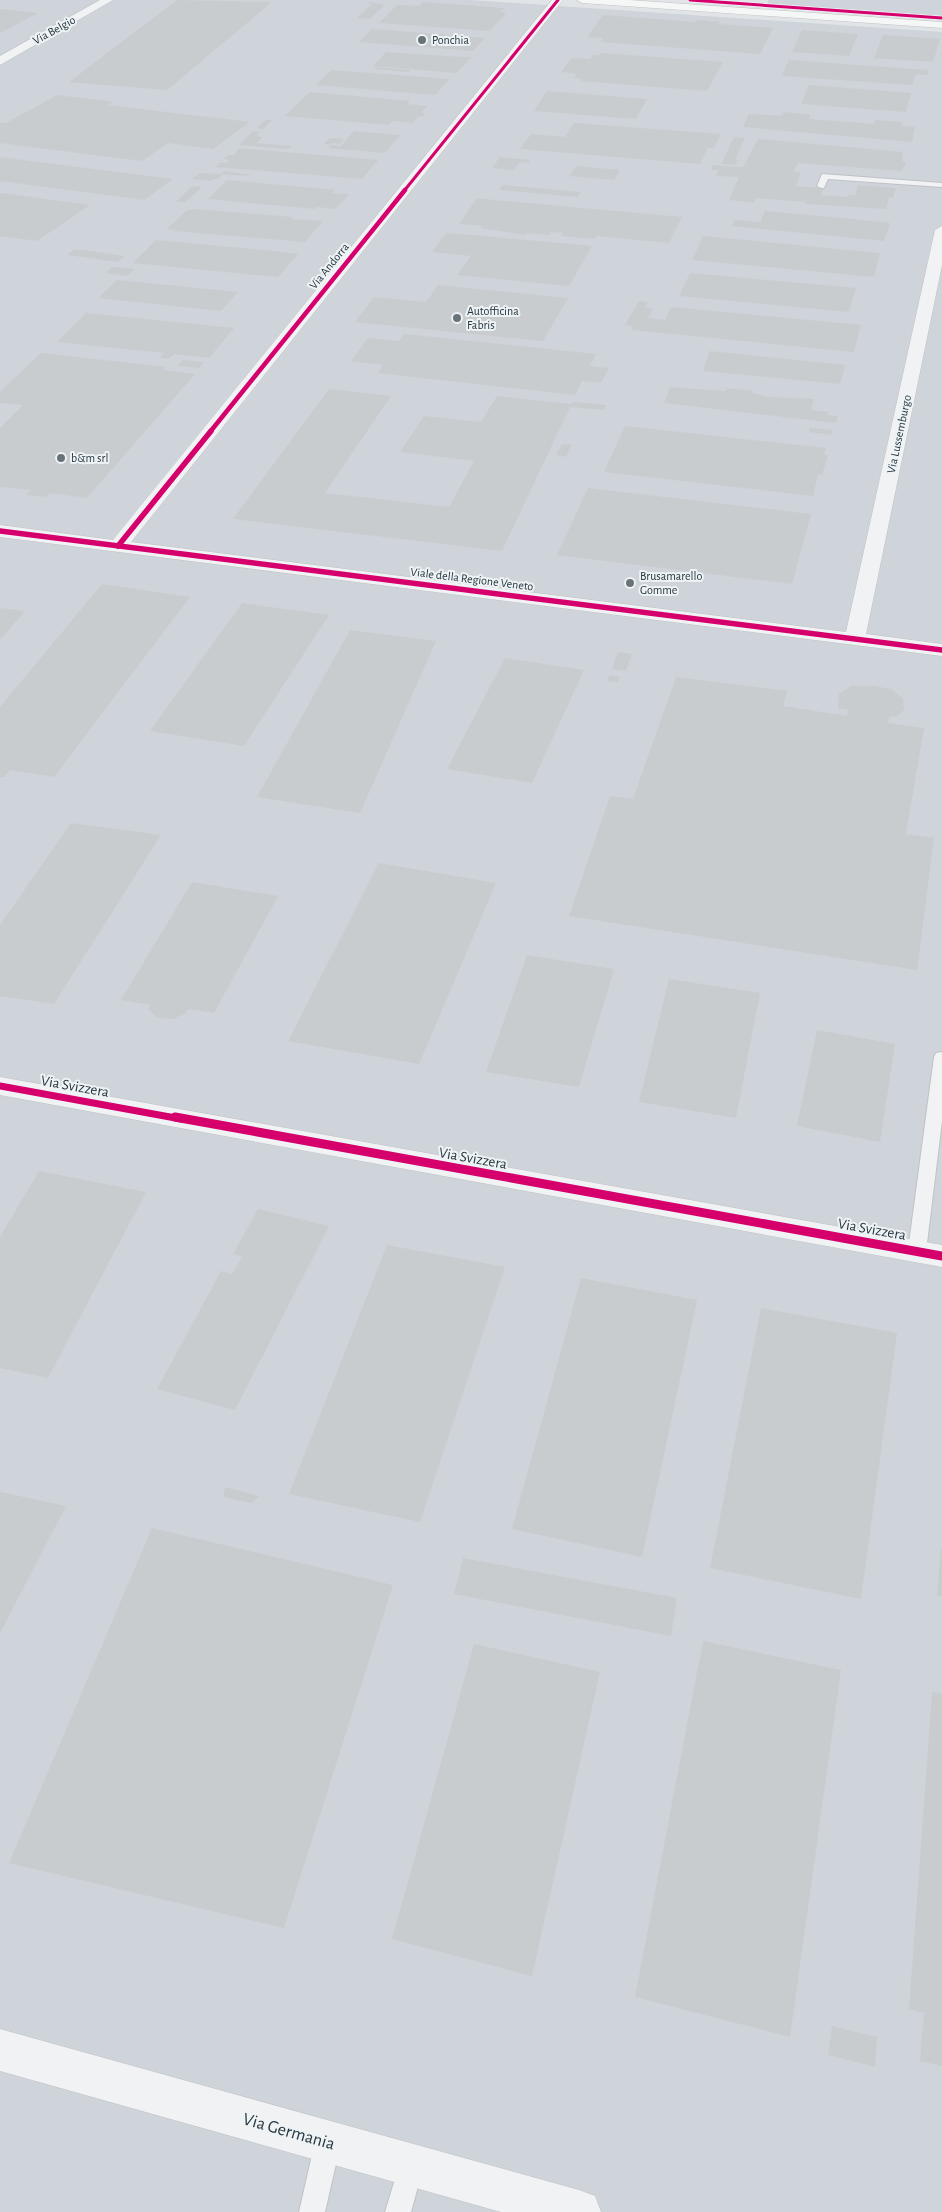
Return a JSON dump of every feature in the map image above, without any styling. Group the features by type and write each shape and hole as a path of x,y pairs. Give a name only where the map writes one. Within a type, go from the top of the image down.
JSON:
{"street":[{"name":"Via Belgio","path":"0,60 108,0"},
{"name":"Via Andorra","path":"118,546 558,0"},
{"path":"582,0 942,25"},
{"name":"Via Lussemburgo","path":"856,639 942,230"},
{"name":"Viale della Regione Veneto","path":"0,531 942,650"},
{"name":"Via Svizzera","path":"0,1086 930,1254"},
{"name":"Via Germania","path":"0,2050 579,2212"}],"lane":[{"path":"821,186 825,176 942,185"},
{"path":"930,1254 942,1057"},
{"path":"312,2212 328,2142"},
{"path":"398,2212 411,2165"}],"shaded area":[{"path":"0,0 471,0 942,32 942,2212 0,2212"},
{"path":"768,0 942,0 942,16 768,4"}],"building":[{"path":"177,0 272,2 167,90 69,82"},
{"path":"423,2 504,8 501,12 506,13 490,31 379,23 397,5 419,6"},
{"path":"367,3 385,5 370,19 357,18 372,4"},
{"path":"0,9 38,13 0,33"},
{"path":"603,15 695,22 696,20 720,22 718,24 773,28 760,54 600,42 603,38 587,37"},
{"name":"Ponchia","path":"372,29 485,38 473,51 359,42"},
{"path":"802,30 858,34 849,56 792,52"},
{"path":"883,35 940,39 933,62 874,58"},
{"path":"386,52 471,57 457,73 373,66"},
{"path":"601,53 723,62 707,91 581,81 582,79 574,78 577,74 561,72 572,58 590,59 593,55"},
{"path":"789,60 929,70 928,75 916,74 912,85 782,76"},
{"path":"376,67 411,70 408,72 374,69"},
{"path":"332,70 449,79 435,95 316,85"},
{"path":"809,85 911,93 906,112 801,104"},
{"path":"547,91 647,99 636,119 534,111"},
{"path":"310,92 410,101 407,104 427,106 421,113 425,113 423,116 418,116 412,123 392,121 389,125 285,116"},
{"path":"57,95 114,102 108,105 250,122 213,149 168,143 142,161 0,143 0,123 6,123"},
{"path":"784,112 810,115 809,119 874,124 875,120 902,122 901,126 915,127 912,142 743,127 749,114 782,116"},
{"path":"266,120 272,120 263,129 257,128"},
{"path":"574,123 721,134 714,148 708,148 700,164 520,149 531,134 565,137"},
{"path":"253,131 260,132 256,136 262,137 257,143 292,146 288,149 239,145"},
{"path":"354,131 400,135 385,153 328,148 331,145 341,146"},
{"path":"734,137 745,138 735,160 742,161 737,162 736,165 721,164"},
{"path":"330,138 344,139 340,144 324,144"},
{"path":"758,139 903,152 902,161 906,162 902,171 798,163 794,172 801,172 796,186 823,188 821,195 847,197 848,195 855,195 858,185 896,188 893,198 889,197 886,209 806,204 806,202 756,198 754,203 729,200 739,177 716,176 718,170 711,170 713,165 743,167"},
{"path":"239,148 378,160 362,179 216,167 221,162 227,163 229,160 224,159 228,155 234,155"},
{"path":"0,157 173,179 144,200 0,181"},
{"path":"500,157 530,160 528,163 520,162 514,170 492,168"},
{"path":"576,166 620,170 614,180 569,176"},
{"path":"224,171 251,175 223,174 218,179 210,181 192,179 200,173 222,174"},
{"path":"227,180 335,190 332,193 349,194 336,209 316,207 315,209 208,199"},
{"path":"503,185 581,192 578,197 499,190"},
{"path":"192,186 202,187 185,202 176,202"},
{"path":"0,194 90,205 37,241 0,236"},
{"path":"477,198 682,217 669,243 597,236 595,239 561,236 563,233 551,232 550,235 526,233 525,235 481,228 483,226 459,224"},
{"path":"196,209 323,221 305,242 167,229 187,210"},
{"path":"765,211 890,223 884,241 732,226 735,220 760,222"},
{"path":"446,233 592,246 569,286 457,275 471,256 432,252"},
{"path":"703,236 880,253 874,277 692,260"},
{"path":"156,240 298,254 278,277 133,263"},
{"path":"75,249 125,256 117,262 67,255"},
{"path":"112,267 135,269 127,276 106,273"},
{"path":"690,273 856,288 849,312 679,296"},
{"path":"117,280 238,292 221,311 98,298"},
{"name":"Autofficina Fabris","path":"438,285 568,298 543,341 355,322 374,297 426,302"},
{"path":"639,301 648,302 645,308 653,309 648,318 665,320 671,307 861,325 854,352 632,330 633,326 625,325"},
{"path":"86,313 234,328 209,358 174,354 169,359 160,358 164,353 57,342"},
{"path":"404,334 596,354 590,366 609,368 601,383 582,381 575,395 378,373 383,365 351,361 368,338 399,341"},
{"path":"710,351 845,365 840,384 703,371"},
{"name":"b&m srl","path":"41,353 166,367 163,370 195,374 87,498 50,493 46,497 26,495 30,490 0,487 0,428 23,405 0,403 0,392"},
{"path":"183,360 204,362 199,368 177,366"},
{"path":"670,387 726,391 727,388 753,391 752,393 770,397 814,399 811,410 829,412 827,415 838,416 836,423 664,403"},
{"path":"329,389 391,396 325,493 449,507 474,461 400,452 424,416 481,422 497,396 571,404 572,402 606,405 604,410 570,407 502,551 233,519"},
{"path":"625,426 826,448 824,455 828,455 822,475 818,474 813,496 604,472"},
{"path":"810,428 833,430 832,435 809,432"},
{"path":"562,444 572,445 566,457 556,455"},
{"path":"588,488 811,514 792,584 557,555"},
{"path":"102,584 190,597 54,777 10,770 4,777 0,777 0,707"},
{"path":"242,603 329,615 244,746 150,731"},
{"path":"0,608 25,611 0,640"},
{"path":"350,630 436,641 360,813 257,797"},
{"path":"618,652 632,654 626,671 612,669"},
{"path":"505,658 584,670 532,783 447,769"},
{"path":"609,675 620,677 618,682 607,681"},
{"path":"676,677 787,691 783,706 847,716 848,710 838,708 839,694 851,686 873,686 892,689 903,699 904,710 897,716 889,717 888,723 924,728 906,834 934,838 917,970 569,916 610,796 633,799"},
{"path":"71,823 161,835 54,1004 0,996 0,925"},
{"path":"379,863 496,883 419,1064 288,1041"},
{"path":"192,882 278,896 214,1013 188,1009 185,1014 172,1019 158,1018 148,1009 151,1005 121,1000"},
{"path":"527,955 614,969 579,1087 486,1072"},
{"path":"669,979 760,993 736,1118 639,1102"},
{"path":"817,1030 895,1044 880,1142 797,1126"},
{"path":"39,1171 146,1192 48,1378 0,1368 0,1237"},
{"path":"258,1209 329,1226 235,1410 157,1389 221,1271 232,1274 242,1257 233,1254"},
{"path":"387,1245 505,1267 420,1522 289,1494"},
{"path":"581,1278 697,1300 642,1557 512,1529"},
{"path":"761,1308 897,1333 861,1599 710,1568"},
{"path":"225,1487 259,1496 252,1503 223,1497"},
{"path":"0,1492 66,1506 0,1633"},
{"path":"152,1528 393,1585 284,1928 9,1863"},
{"path":"942,1549 942,1596 937,1595"},
{"path":"463,1558 677,1598 671,1636 454,1594"},
{"path":"703,1641 841,1670 790,2037 635,1997"},
{"path":"474,1644 600,1672 532,1976 392,1939"},
{"path":"932,1692 942,1694 942,2066 920,2061 924,2013 909,2009"},
{"path":"832,2026 877,2037 875,2067 828,2055"}],"cycle path":[{"path":"118,546 558,0"},
{"path":"690,0 942,18"},
{"path":"0,531 942,650"},
{"path":"0,1086 942,1256"}],"place":[{"name":"Ponchia","path":"422,40"},
{"name":"Autofficina Fabris","path":"457,318"},
{"name":"b&m srl","path":"61,458"},
{"name":"Brusamarello Gomme","path":"630,583"}]}
